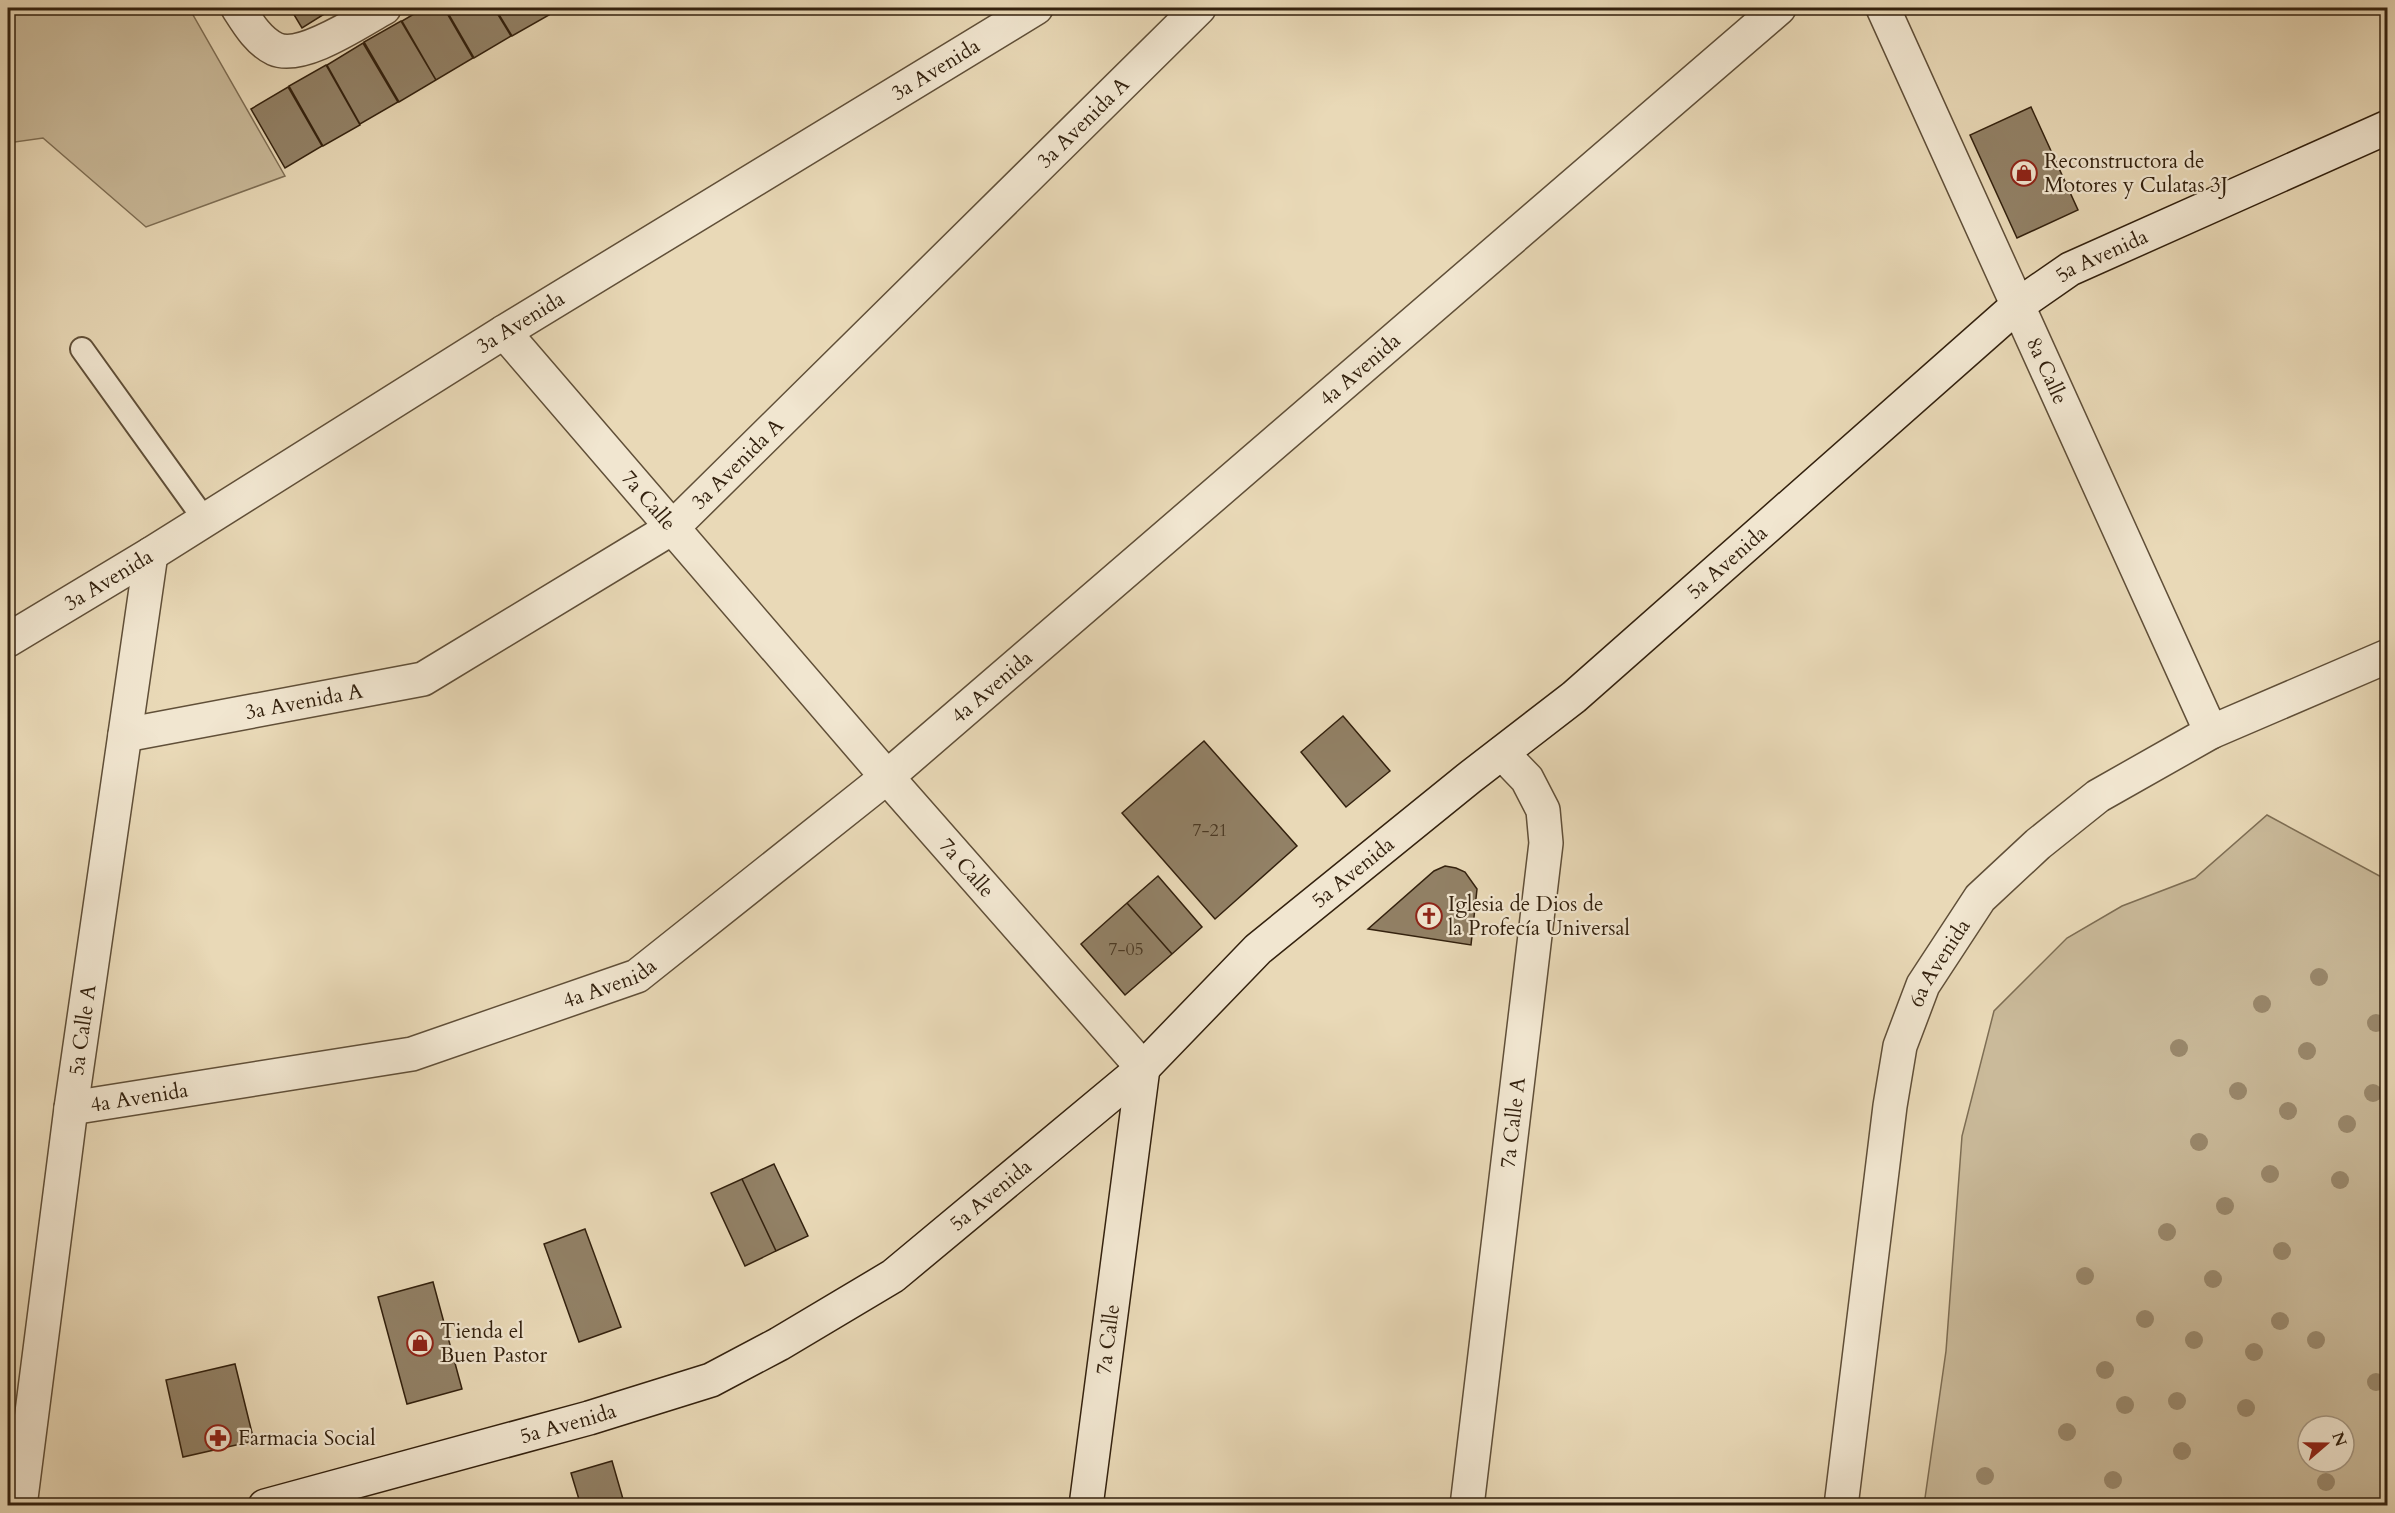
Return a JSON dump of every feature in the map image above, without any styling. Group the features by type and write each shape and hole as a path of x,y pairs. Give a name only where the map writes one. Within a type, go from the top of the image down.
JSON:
{"street":[{"path":"238,8 261,38 275,49 297,50 318,44 384,8"},
{"name":"3a Avenida A","path":"125,735 423,679 672,528 1199,8"},
{"name":"4a Avenida","path":"71,1108 412,1054 637,976 887,777 1779,8"},
{"name":"8a Calle","path":"1883,8 2211,732"},
{"name":"3a Avenida","path":"8,640 151,554 504,332 1028,10"},
{"name":"5a Avenida","path":"265,1506 589,1418 711,1380 778,1344 893,1276 1143,1068 1258,948 1574,697 2018,305 2070,269 2388,127"},
{"name":"7a Calle","path":"504,332 887,777 1143,1068 1086,1506"},
{"name":"5a Calle A","path":"20,1506 71,1108 151,554"},
{"name":"6a Avenida","path":"1842,1506 1890,1106 1900,1046 1923,985 1980,898 2038,844 2098,796 2211,732 2388,656"},
{"name":"7a Calle A","path":"1467,1506 1546,843 1543,810 1527,779 1502,753"}],"lane":[{"path":"81,349 205,520"}],"shaded area":[{"path":"8,8 56,8 85,14 87,8 189,8 285,176 146,227 43,138 8,143"},
{"path":"2267,815 2387,880 2387,1505 1924,1505 1946,1351 1962,1136 1994,1011 2067,938 2122,906 2195,878"}],"building":[{"path":"290,8 334,8 302,28"},
{"path":"424,8 444,8 473,58 436,80 402,21"},
{"path":"445,8 494,8 511,36 474,58"},
{"path":"495,8 545,8 549,15 512,36"},
{"path":"401,21 436,80 399,102 364,42"},
{"path":"363,43 398,102 360,124 327,65"},
{"path":"326,65 360,125 323,146 289,86"},
{"path":"288,87 322,146 285,168 251,109"},
{"name":"Reconstructora de Motores y Culatas 3J","path":"2031,107 2078,210 2017,238 1970,135"},
{"path":"1343,716 1390,771 1346,807 1301,752"},
{"path":"1204,741 1297,846 1215,919 1122,813"},
{"name":"Iglesia de Dios de la Profecía Universal","path":"1445,866 1465,872 1477,889 1471,945 1368,929 1434,871"},
{"path":"1158,876 1202,927 1172,954 1127,903"},
{"path":"1127,903 1172,954 1125,995 1081,944"},
{"path":"774,1164 808,1236 776,1251 742,1179"},
{"path":"742,1179 776,1251 745,1266 711,1193"},
{"path":"585,1229 621,1327 579,1342 544,1244"},
{"name":"Tienda el Buen Pastor","path":"433,1282 462,1389 407,1404 378,1297"},
{"path":"235,1364 254,1441 183,1457 166,1380"},
{"path":"612,1461 625,1506 581,1506 571,1473"}],"place":[{"name":"Reconstructora de Motores y Culatas 3J","path":"2024,173"},
{"name":"Iglesia de Dios de la Profecía Universal","path":"1429,916"},
{"name":"Tienda el Buen Pastor","path":"420,1343"},
{"name":"Farmacia Social","path":"218,1438"}]}
